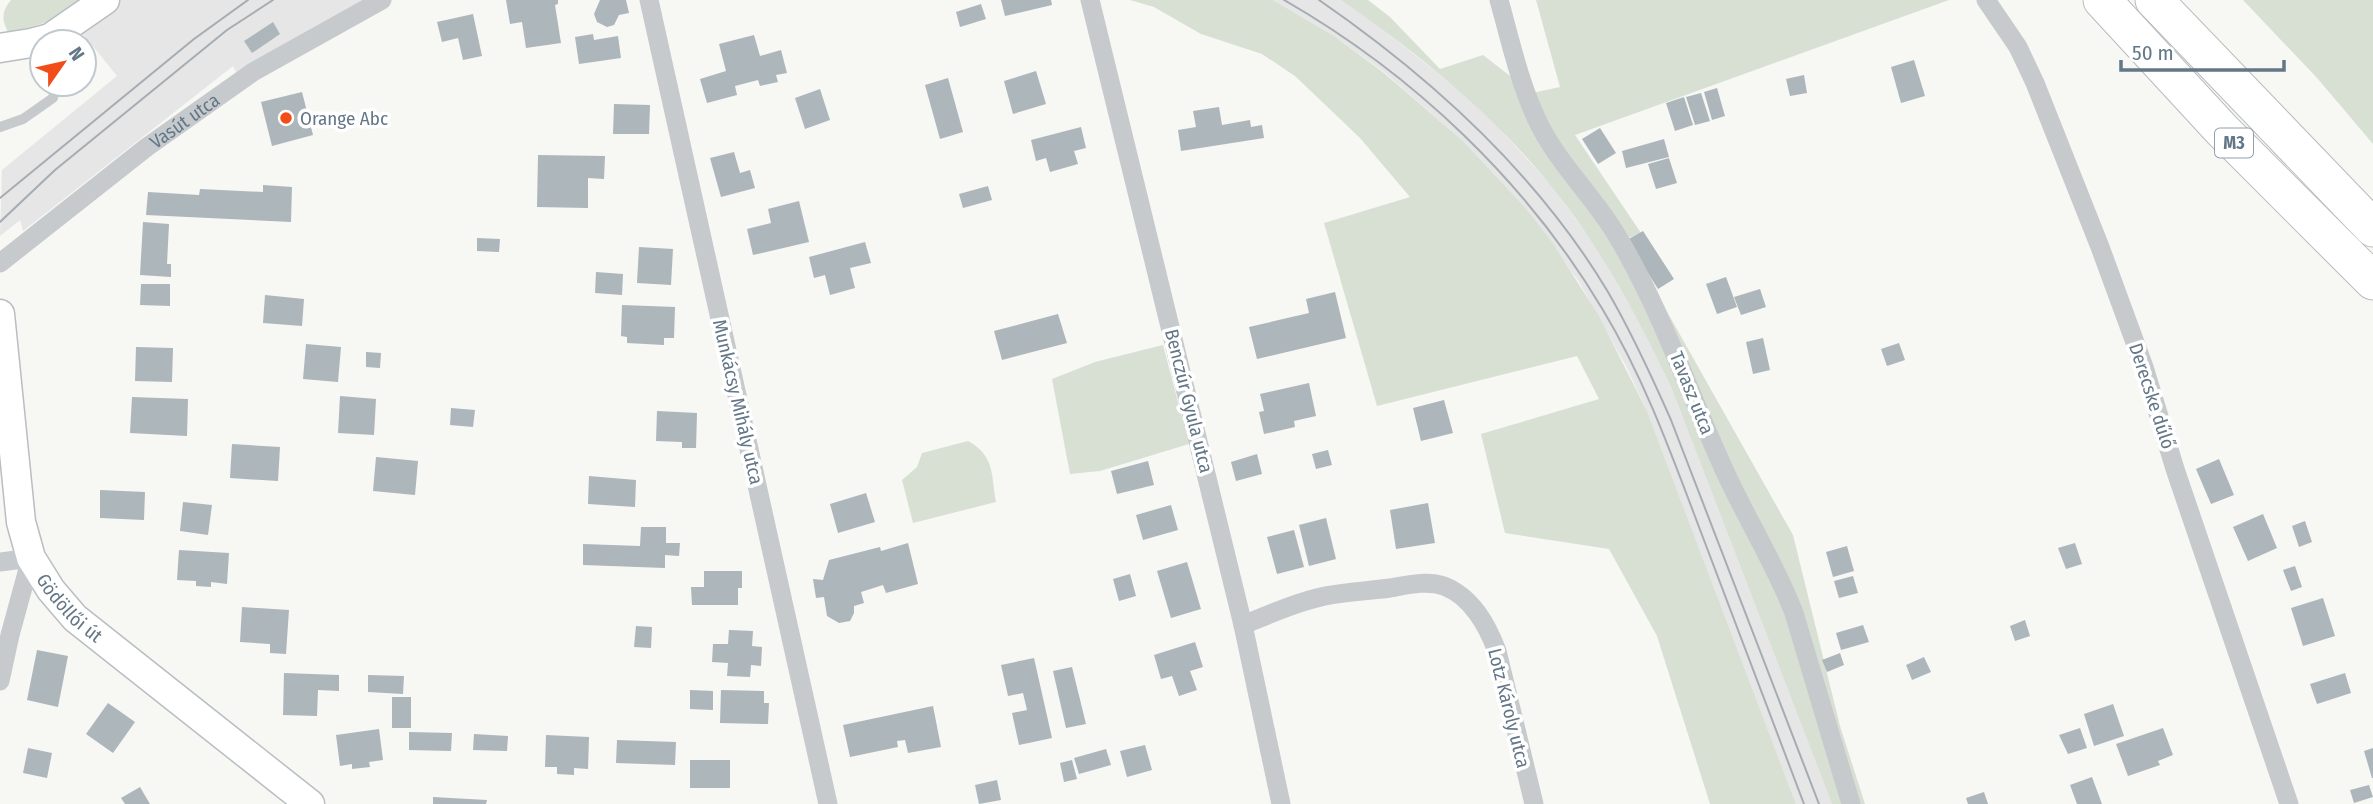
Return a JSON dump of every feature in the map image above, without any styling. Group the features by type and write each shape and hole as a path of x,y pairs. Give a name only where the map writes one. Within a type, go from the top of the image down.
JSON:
{"highway":[{"name":"M3","path":"2102,0 2222,130 2373,281"},
{"name":"M3","path":"2154,0 2373,228"}],"main road":[{"path":"0,48 35,48 105,0"},
{"name":"Gödöllői út","path":"0,314 21,522 31,558 51,590 75,618 310,804"}],"street":[{"name":"Vasút utca","path":"0,263 147,147 253,72 382,0"},
{"name":"Munkácsy Mihály utca","path":"649,0 828,804"},
{"name":"Benczúr Gyula utca","path":"1090,0 1243,625 1281,804"},
{"name":"Tavasz utca","path":"1499,0 1521,83 1541,127 1623,246 1676,354 1723,468 1783,583 1851,804"},
{"name":"Derecske dűlő","path":"1986,0 2018,47 2035,83 2101,247 2144,367 2175,469 2289,804"},
{"path":"0,562 31,558 0,681"},
{"name":"Lotz Károly utca","path":"1243,625 1324,597 1421,583 1441,585 1459,594 1473,607 1488,629 1497,651 1534,804"}],"lane":[{"path":"0,127 23,119 52,98"}],"shaded area":[{"path":"11,0 97,0 43,23 8,32 4,15"},
{"path":"115,0 370,0 238,76 233,66 23,231 20,220 0,236 2,170 90,98 98,98 98,92 117,76 98,52 98,28 82,28"},
{"path":"1130,0 1273,0 1334,36 1384,73 1462,140 1523,205 1552,242 1599,316 1647,411 1796,804 1710,804 1657,636 1609,549 1505,533 1481,434 1599,399 1577,356 1377,406 1324,223 1410,197 1360,138 1295,76 1262,54 1201,34 1154,7"},
{"path":"1273,0 1341,0 1372,21 1459,90 1493,122 1552,186 1598,250 1643,328 1671,387 1832,804 1796,804 1647,411 1626,366 1579,282 1523,205 1462,140 1384,72 1334,36"},
{"path":"1341,0 1368,0 1390,17 1440,69 1483,55 1532,93 1560,87 1536,0 1949,0 1575,135 1641,233 1626,239 1793,535 1840,726 1865,804 1832,804 1671,387 1632,309 1587,234 1529,160 1480,110 1426,63"},
{"path":"2243,0 2373,0 2373,144 2318,79"},
{"path":"1163,345 1189,444 1100,471 1070,474 1052,379 1095,362"},
{"path":"968,441 983,453 987,460 996,502 913,523 902,480 917,467 922,453"}],"building":[{"path":"506,0 558,0 555,5 561,43 526,48 522,22 510,24"},
{"path":"600,0 626,0 629,13 619,15 614,25 607,27 597,22 594,14"},
{"path":"1001,0 1051,0 1052,5 1005,16"},
{"path":"981,4 986,19 960,27 956,12"},
{"path":"473,14 482,56 463,60 458,38 442,42 437,22"},
{"path":"273,22 280,34 252,53 244,41"},
{"path":"593,34 594,40 618,36 621,58 579,64 575,37"},
{"path":"754,35 760,56 781,50 787,73 776,75 778,82 760,86 758,80 735,86 737,95 707,103 700,79 726,71 719,44"},
{"path":"1914,60 1925,96 1901,103 1891,67"},
{"path":"1036,71 1046,104 1013,114 1004,81"},
{"path":"1804,75 1807,93 1790,96 1786,79"},
{"path":"948,78 963,132 940,139 925,85"},
{"path":"1717,88 1725,116 1712,120 1704,92"},
{"path":"820,89 830,120 805,129 795,98"},
{"path":"302,92 313,135 272,146 261,102"},
{"path":"1701,93 1710,121 1695,125 1686,97"},
{"path":"1684,97 1693,125 1675,131 1666,103"},
{"path":"614,104 650,105 649,134 613,134"},
{"path":"1219,107 1222,125 1250,120 1251,127 1262,125 1264,138 1181,151 1178,130 1196,127 1193,111"},
{"path":"1081,127 1086,148 1074,151 1078,164 1050,172 1046,158 1036,161 1031,140"},
{"path":"1600,128 1616,153 1598,164 1582,139"},
{"path":"1664,139 1669,157 1626,168 1622,151"},
{"path":"734,152 740,173 750,170 755,188 721,197 710,158"},
{"path":"538,155 605,156 604,179 588,178 588,208 537,207"},
{"path":"1669,158 1677,183 1656,189 1648,164"},
{"path":"263,185 292,187 291,222 146,215 148,192 199,195 200,189 263,192"},
{"path":"988,186 992,200 963,208 959,194"},
{"path":"799,201 809,242 753,255 747,229 771,223 768,209"},
{"path":"143,222 169,224 167,264 171,264 171,277 140,275"},
{"path":"1643,231 1674,279 1658,289 1627,240"},
{"path":"477,238 500,239 499,252 477,251"},
{"path":"865,242 871,263 850,268 855,288 830,295 825,275 814,278 809,257"},
{"path":"639,247 673,249 671,285 637,283"},
{"path":"596,272 623,274 622,295 595,293"},
{"path":"1726,277 1737,307 1717,314 1706,284"},
{"path":"141,284 170,284 170,306 140,305"},
{"path":"1760,289 1766,307 1741,315 1734,297"},
{"path":"1335,292 1346,338 1257,359 1249,327 1309,313 1306,299"},
{"path":"265,295 304,299 302,326 263,323"},
{"path":"622,305 675,307 674,338 664,338 664,345 627,343 627,337 621,336"},
{"path":"1058,314 1067,343 1002,360 994,331"},
{"path":"1763,338 1770,370 1753,374 1746,342"},
{"path":"1899,343 1905,360 1887,366 1881,349"},
{"path":"306,344 341,347 338,382 303,379"},
{"path":"136,347 173,348 172,382 135,381"},
{"path":"366,352 381,353 380,368 366,367"},
{"path":"1309,383 1316,416 1294,421 1295,427 1264,434 1259,412 1264,411 1260,394"},
{"path":"340,396 376,399 374,435 338,433"},
{"path":"132,397 188,399 187,436 130,433"},
{"path":"1444,400 1453,433 1421,441 1413,408"},
{"path":"451,408 475,410 473,427 450,425"},
{"path":"657,411 697,413 696,448 682,448 682,442 656,441"},
{"path":"232,444 280,447 278,481 230,478"},
{"path":"1328,450 1332,465 1316,469 1312,454"},
{"path":"1257,454 1262,474 1236,481 1231,462"},
{"path":"376,457 418,461 415,495 373,491"},
{"path":"2219,459 2234,495 2211,504 2196,469"},
{"path":"1148,461 1154,485 1117,494 1111,471"},
{"path":"589,476 636,480 635,507 588,504"},
{"path":"100,490 145,492 144,520 100,518"},
{"path":"866,493 875,522 838,533 830,504"},
{"path":"183,502 212,505 208,535 180,531"},
{"path":"1428,503 1435,543 1396,549 1390,510"},
{"path":"1171,505 1178,530 1143,540 1136,515"},
{"path":"2263,514 2277,548 2248,561 2233,527"},
{"path":"1326,518 1336,559 1309,566 1299,525"},
{"path":"2305,521 2312,542 2299,547 2292,526"},
{"path":"641,527 666,527 666,543 680,543 679,556 665,555 665,568 583,565 583,544 640,546"},
{"path":"1294,530 1304,567 1277,574 1267,537"},
{"path":"908,543 918,584 886,593 883,585 861,592 864,603 854,606 850,621 839,623 827,616 824,597 816,598 813,579 823,580 829,560 880,547 881,551"},
{"path":"2075,543 2082,564 2066,569 2058,548"},
{"path":"1847,546 1854,571 1833,577 1826,552"},
{"path":"179,550 229,553 227,584 211,582 211,587 196,586 196,581 177,580"},
{"path":"1187,562 1201,609 1171,618 1157,571"},
{"path":"2295,566 2302,587 2291,591 2283,570"},
{"path":"704,571 742,571 738,605 692,605 691,587 704,587"},
{"path":"1130,574 1136,596 1119,601 1113,579"},
{"path":"1853,576 1858,593 1839,598 1834,581"},
{"path":"2323,598 2335,636 2303,646 2291,608"},
{"path":"242,607 289,610 286,654 270,653 270,644 240,642"},
{"path":"2025,620 2030,636 2015,641 2010,626"},
{"path":"1863,625 1869,642 1841,650 1836,633"},
{"path":"636,626 652,627 651,648 634,647"},
{"path":"729,630 753,631 752,646 762,647 761,666 751,665 750,677 727,676 728,663 712,662 713,644 728,644"},
{"path":"1195,642 1203,667 1190,671 1197,690 1179,696 1172,676 1161,679 1154,655"},
{"path":"37,650 68,656 58,707 27,700"},
{"path":"1840,653 1844,665 1827,672 1822,660"},
{"path":"1924,657 1931,672 1912,680 1906,665"},
{"path":"1034,658 1052,738 1019,745 1012,713 1027,710 1023,693 1008,696 1001,665"},
{"path":"1072,667 1086,724 1066,728 1053,671"},
{"path":"284,673 339,675 339,691 318,690 317,716 283,715"},
{"path":"2345,673 2351,693 2317,704 2310,684"},
{"path":"368,675 404,676 403,694 368,692"},
{"path":"690,690 713,691 713,710 690,709"},
{"path":"721,690 764,691 764,703 769,703 768,724 720,723"},
{"path":"392,697 411,697 411,728 392,728"},
{"path":"108,703 135,722 113,753 86,734"},
{"path":"2113,704 2124,736 2094,746 2084,714"},
{"path":"933,706 941,747 908,753 905,740 897,741 898,747 850,757 843,725"},
{"path":"2080,728 2087,748 2068,754 2059,735"},
{"path":"2163,728 2173,755 2158,761 2160,765 2128,776 2116,744"},
{"path":"379,729 383,760 369,762 370,767 352,769 352,764 340,766 336,735"},
{"path":"409,732 452,733 451,751 409,750"},
{"path":"474,734 508,736 507,751 473,750"},
{"path":"546,735 589,737 588,769 574,768 574,775 557,774 557,767 545,767"},
{"path":"617,740 676,742 675,765 616,763"},
{"path":"1145,745 1152,770 1127,777 1120,751"},
{"path":"28,748 52,753 47,778 23,773"},
{"path":"2373,748 2373,778 2372,778 2364,751"},
{"path":"1106,749 1111,765 1079,774 1074,758"},
{"path":"690,760 730,760 730,788 690,788"},
{"path":"1072,760 1077,779 1064,782 1060,763"},
{"path":"2092,777 2102,804 2077,804 2070,785"},
{"path":"997,780 1001,800 979,804 975,785"},
{"path":"2369,785 2373,797 2354,803 2350,790"},
{"path":"140,787 150,804 125,804 121,798"},
{"path":"1984,792 1988,804 1968,804 1966,798"},
{"path":"433,797 487,800 486,804 433,804"}],"tram line":[{"path":"0,198 194,39 248,0"},
{"path":"0,222 55,170 227,30 273,0"},
{"path":"1284,0 1332,29 1422,97 1503,175 1573,263 1618,336 1656,416 1804,804"},
{"path":"1319,0 1402,62 1479,131 1549,207 1608,292 1671,420 1819,804"}],"place":[{"name":"Orange Abc","path":"286,118"}]}
